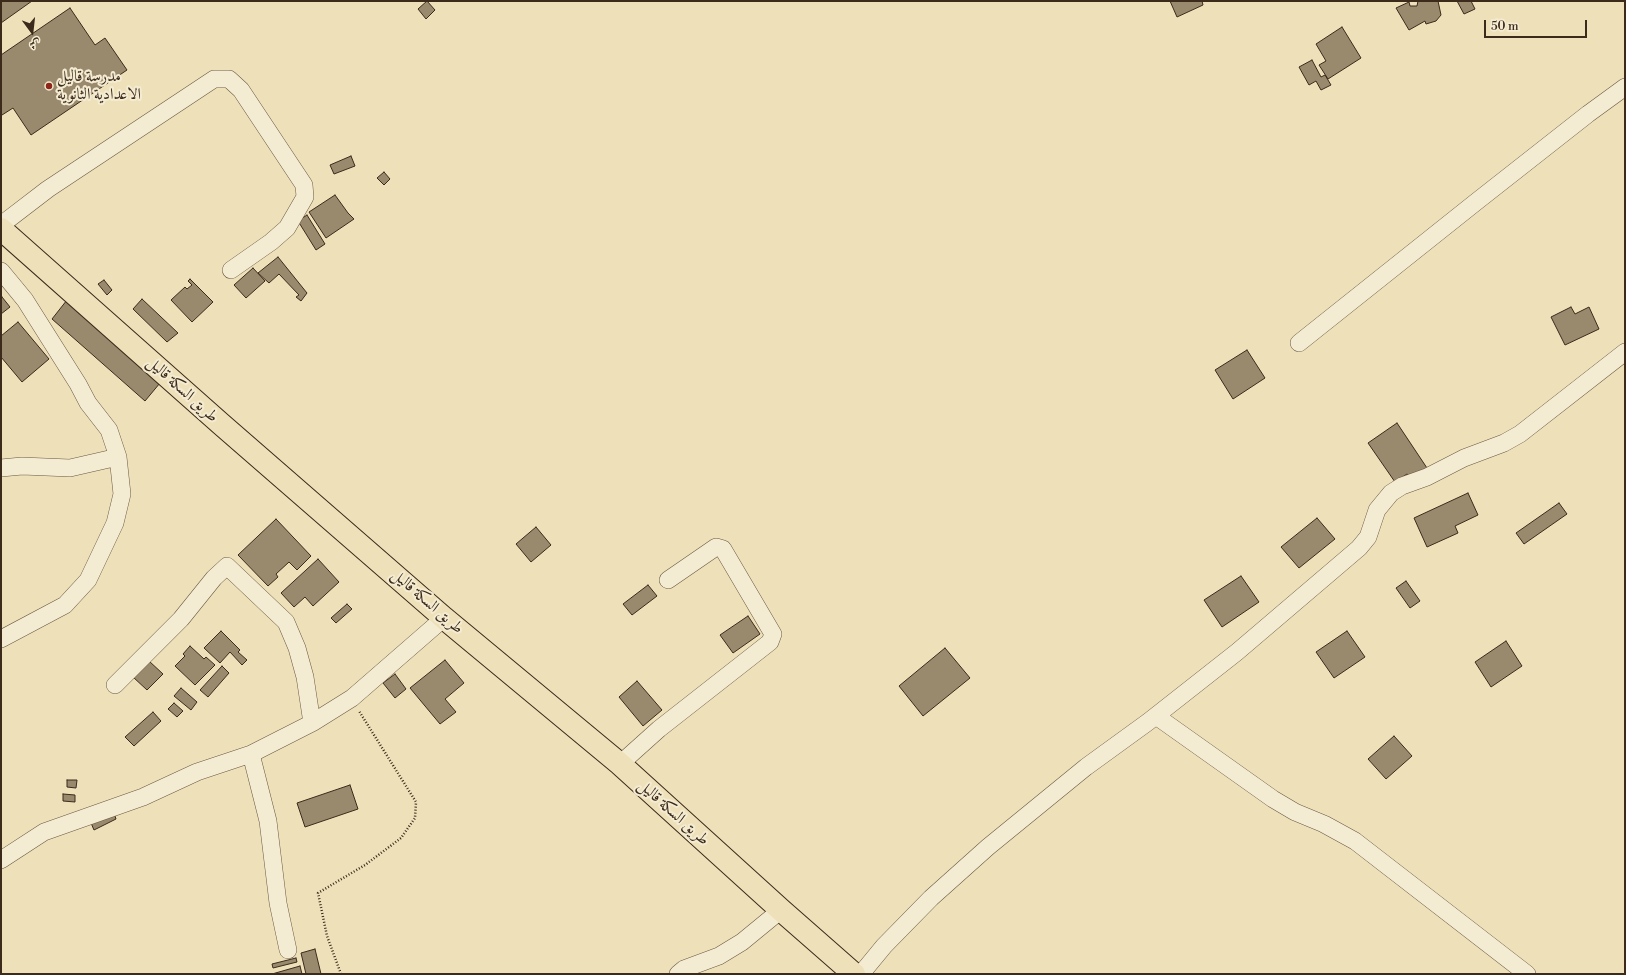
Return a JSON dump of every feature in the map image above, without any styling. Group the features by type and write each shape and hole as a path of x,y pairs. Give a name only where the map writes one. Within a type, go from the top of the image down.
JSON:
{"main road":[{"name":"طريق السكة قاليل","path":"1,229 226,429 444,618 620,764 854,974"}],"street":[{"path":"1,225 48,189 214,79 229,79 241,90 304,185 304,197 287,228 271,242 231,270"},
{"path":"1299,343 1551,143 1625,87"},
{"path":"1,271 25,300 78,384 88,403 109,430 118,457 122,494 115,523 88,580 66,605 1,639"},
{"path":"861,974 884,946 931,898 988,847 1086,767 1156,716 1238,652 1359,548 1368,537 1377,510 1391,493 1402,486 1427,477 1458,461 1504,443 1520,434 1625,352"},
{"path":"1,468 22,466 70,468 118,457"},
{"path":"620,764 659,729 770,642 773,634 723,549 716,547 668,580"},
{"path":"115,685 181,619 214,578 227,566 286,622 297,648 305,677 312,723"},
{"path":"1,860 44,832 143,796 196,772 251,754 312,723 352,698 444,618"},
{"path":"1156,716 1273,799 1294,812 1324,824 1355,841 1527,974"},
{"path":"251,754 268,821 278,903 288,950"},
{"path":"678,974 684,969 719,956 742,942 781,910"}],"path":[{"path":"341,974 327,936 318,893 365,865 401,838 415,818 416,802 352,698"}],"building":[{"path":"1,1 32,1 1,23"},
{"path":"427,1 435,10 426,19 418,9"},
{"path":"1170,1 1202,1 1203,5 1177,17"},
{"path":"1418,1 1438,1 1441,15 1436,21 1426,24 1425,21 1409,30 1396,8 1409,2 1410,6 1417,6"},
{"path":"1457,1 1471,1 1475,9 1464,14"},
{"path":"70,8 95,45 105,38 127,70 31,135 13,108 2,115 1,114 1,55"},
{"path":"1342,27 1361,58 1328,79 1319,65 1326,61 1316,44"},
{"path":"1312,60 1321,77 1325,75 1331,85 1321,90 1316,81 1309,85 1299,67"},
{"path":"351,156 355,166 334,174 330,165"},
{"path":"384,172 390,179 384,185 377,178"},
{"path":"335,195 354,219 326,238 309,212"},
{"path":"307,215 325,244 316,250 298,221"},
{"path":"278,257 307,293 301,301 296,297 299,295 279,274 269,283 258,273"},
{"path":"253,268 265,281 246,298 234,285"},
{"path":"190,279 213,302 192,322 171,300 185,287 187,289 192,285 188,281"},
{"path":"104,280 112,290 107,295 98,284"},
{"path":"2,297 10,307 1,314 1,298"},
{"path":"142,299 178,333 167,342 133,309"},
{"path":"67,300 160,383 145,401 52,319"},
{"path":"1571,307 1575,314 1589,307 1599,329 1565,345 1551,317"},
{"path":"18,322 49,359 22,382 1,357 1,336"},
{"path":"1247,350 1265,378 1233,399 1215,370"},
{"path":"1397,423 1427,468 1412,478 1407,474 1395,482 1368,443"},
{"path":"1468,493 1478,515 1455,526 1458,533 1427,547 1414,518"},
{"path":"1559,503 1567,514 1524,544 1516,533"},
{"path":"1317,518 1335,539 1299,568 1281,547"},
{"path":"276,519 311,556 297,570 289,562 276,574 278,577 268,586 238,555"},
{"path":"536,527 551,545 531,562 516,544"},
{"path":"318,559 339,582 313,606 305,597 294,607 281,593"},
{"path":"1241,576 1259,602 1222,627 1204,600"},
{"path":"1406,581 1420,601 1410,608 1396,588"},
{"path":"648,585 657,596 632,615 623,604"},
{"path":"347,604 352,609 336,623 331,618"},
{"path":"748,616 760,634 733,653 720,635"},
{"path":"221,631 240,650 238,652 247,660 242,665 230,652 220,663 204,648"},
{"path":"1347,631 1365,657 1334,678 1316,652"},
{"path":"1506,641 1522,666 1491,687 1475,662"},
{"path":"190,646 204,659 206,657 215,665 195,685 175,666 185,656 183,654"},
{"path":"945,648 970,678 923,716 899,686"},
{"path":"445,660 464,683 445,699 456,712 440,724 410,688"},
{"path":"149,661 163,674 147,690 133,677"},
{"path":"222,666 229,673 208,697 200,690"},
{"path":"395,674 406,689 395,698 383,683"},
{"path":"637,681 662,710 643,726 619,697"},
{"path":"181,688 197,702 191,710 174,696"},
{"path":"174,703 183,711 177,717 168,709"},
{"path":"153,712 161,721 134,746 125,737"},
{"path":"1394,736 1412,756 1386,779 1368,759"},
{"path":"67,780 77,780 76,788 67,787"},
{"path":"350,785 358,809 305,827 297,803"},
{"path":"63,794 75,795 75,802 63,801"},
{"path":"114,813 116,819 94,830 91,823"},
{"path":"315,949 321,974 306,974 301,953"},
{"path":"296,958 297,962 273,968 272,964"},
{"path":"300,966 302,974 272,974"}],"place":[{"name":"مدرسة قاليل الاعدادية الثانوية","path":"49,86"}]}
